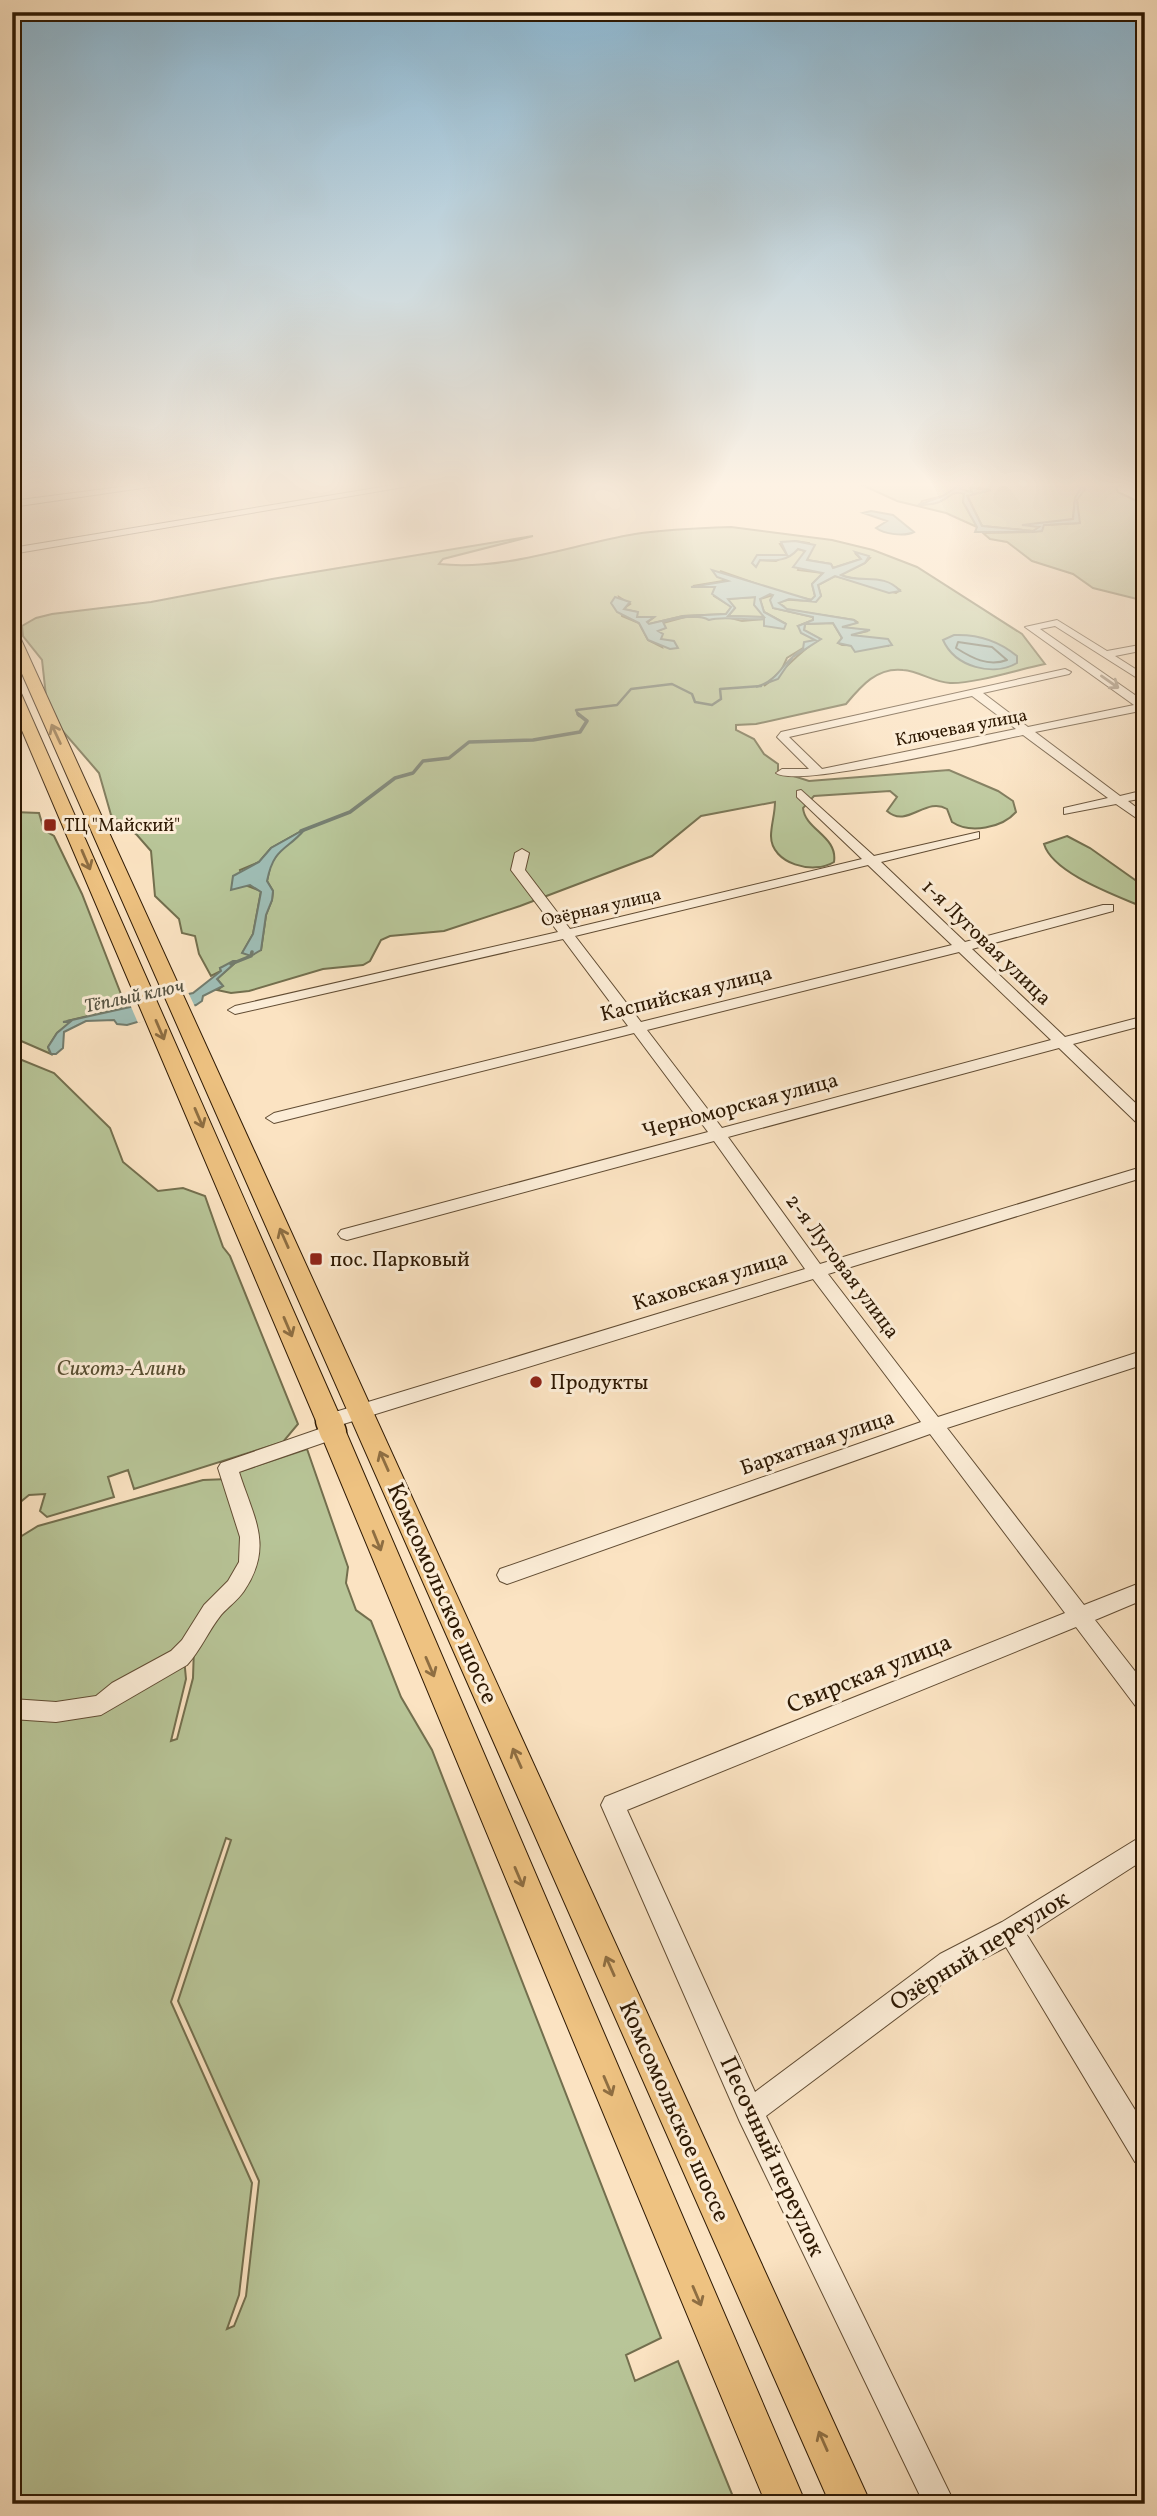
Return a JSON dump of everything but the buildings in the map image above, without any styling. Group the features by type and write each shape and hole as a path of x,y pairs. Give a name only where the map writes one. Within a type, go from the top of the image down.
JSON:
{"main road":[{"name":"Комсомольское шоссе","path":"12,635 156,953 185,1052 331,1427 786,2504"},
{"path":"13,689 33,684"},
{"name":"Комсомольское шоссе","path":"13,689 130,959 185,1052 367,1408 851,2504"}],"street":[{"path":"1145,680 1058,623 1030,628 1145,706"},
{"path":"1106,654 1145,647"},
{"path":"819,773 783,737 785,734 1065,672"},
{"path":"974,692 1145,820"},
{"name":"Ключевая улица","path":"782,773 819,773 1145,706"},
{"name":"1-я Луговая улица","path":"800,793 1145,1121"},
{"path":"1068,811 1145,794"},
{"name":"Озёрная улица","path":"235,1010 567,934 974,835"},
{"name":"2-я Луговая улица","path":"522,853 518,870 634,1027 717,1133 816,1271 1082,1615 1145,1701"},
{"name":"Каспийская улица","path":"281,1116 963,947 1108,908"},
{"name":"Черноморская улица","path":"347,1234 1061,1040 1145,1020"},
{"name":"Каховская улица","path":"12,1709 56,1712 100,1705 120,1690 179,1658 212,1611 235,1587 249,1563 250,1537 228,1468 331,1427 367,1408 1145,1171"},
{"name":"Бархатная улица","path":"507,1575 935,1425 1145,1357"},
{"name":"Свирская улица","path":"613,1805 1145,1590"},
{"name":"Песочный переулок","path":"613,1805 750,2112 940,2504"},
{"name":"Озёрный переулок","path":"750,2112 949,1963 1011,1931 1145,1845"},
{"path":"1011,1931 1145,2152"}],"green space":[{"path":"620,600 622,616 639,623 648,640 662,647 657,631 665,628 663,623 685,617 723,616 742,621 764,619 786,624 764,612 760,600 773,600 773,608 813,617 813,620 798,626 816,640 787,658 781,671 764,686 820,639 804,630 805,624 833,623 842,638 838,643 842,645 889,646 861,640 857,644 851,643 853,641 869,638 850,635 868,631 842,627 857,622 854,620 776,608 783,606 778,603 786,600 969,600 1022,634 1045,664 960,683 944,682 909,671 894,670 870,679 846,704 756,724 736,725 736,730 754,739 764,754 778,764 778,771 809,781 949,770 998,791 1013,801 1016,812 1003,822 986,828 959,826 952,822 947,809 939,806 909,815 894,816 887,811 897,797 890,791 814,796 803,808 805,816 831,846 834,862 826,866 805,867 786,860 773,846 771,832 775,802 701,816 652,856 520,906 444,931 390,936 381,940 370,961 363,965 323,969 249,991 231,993 217,990 223,986 217,979 236,962 220,968 221,971 211,976 199,954 195,936 182,933 179,919 155,896 151,851 137,835 111,815 99,773 48,714 42,660 23,636 22,626 36,618 151,602","holes":["303,830 288,841 271,863 267,881 273,891 272,900 266,915 261,950 243,952 253,934 261,891 245,885 240,870 259,862 271,848"]},
{"path":"624,600 721,600 732,607 726,614 683,616 649,624 646,623 653,618 636,617 637,612 623,609 630,604"},
{"path":"728,600 757,600 764,617 728,616 735,608"},
{"path":"12,802 14,812 39,813 44,830 54,836 82,894 126,1007 67,1021 71,1022 57,1033 48,1047 51,1054 12,1037"},
{"path":"1067,836 1090,848 1145,887 1145,908 1088,883 1060,865 1044,844"},
{"name":"Сихотэ-Алинь","path":"12,1056 54,1073 110,1128 123,1162 158,1191 183,1188 205,1196 223,1247 230,1256 298,1424 283,1442 134,1489 128,1470 108,1477 114,1497 47,1517 40,1511 45,1494 29,1495 12,1509"},
{"path":"307,1449 348,1567 346,1583 356,1610 371,1621 401,1697 432,1750 661,2338 626,2355 635,2381 678,2361 736,2504 12,2504 12,1713 56,1714 184,1658 186,1679 171,1741 177,1739 193,1678 194,1647 253,1563 238,1472","holes":["226,1838 231,1840 178,2001 259,2181 246,2296 234,2326 227,2329 239,2295 252,2183 171,2002"]},
{"path":"228,1479 246,1562 188,1646 87,1703 12,1706 12,1542 38,1526 203,1480"}],"water":[{"path":"613,600 630,602 624,609 638,612 637,617 654,617 647,622 649,624 683,616 726,614 731,607 721,600 729,600 735,608 728,616 764,617 754,605 755,600 760,600 764,612 786,624 784,629 764,626 764,619 681,618 663,622 666,628 658,631 663,634 661,639 674,641 678,648 670,649 648,640 639,623 617,612 611,603"},
{"path":"770,600 785,600 779,603 787,609 854,620 857,623 842,627 870,630 851,635 888,639 892,645 855,652 851,646 838,643 842,638 833,623 805,624 804,630 821,639 793,657 778,679 766,683 795,654 803,649 804,642 815,640 801,633 798,626 813,620 813,617 773,608"},
{"path":"954,635 995,642 1017,656 1017,663 986,669 965,663 956,657 943,640"},
{"path":"305,829 273,861 267,881 273,891 272,900 266,915 261,950 251,956 242,953 253,934 261,892 250,885 231,890 233,876 259,862 271,848"},
{"path":"237,961 217,979 223,986 203,996 202,1001 196,1005 127,1025 117,1024 114,1020 86,1021 64,1032 63,1048 56,1054 51,1054 48,1047 57,1033 70,1022 63,1022 193,993 221,971 220,968"}],"pier":[{"path":"187,990 196,1009 138,1023 129,1002"}],"waterway":[{"name":"Тёплый ключ","path":"578,714 576,710 617,705 631,689 672,684 692,694 695,702 712,705 721,699 720,689 761,686"},
{"name":"Тёплый ключ","path":"301,831 350,812 395,778 413,773 423,761 449,758 469,742 533,740 580,732 587,721 578,714"},
{"name":"Тёплый ключ","path":"231,964 251,956 252,952"}],"place":[{"name":"ТЦ \"Майский\"","path":"50,825"},
{"name":"пос. Парковый","path":"316,1259"},
{"name":"Продукты","path":"536,1382"}]}
